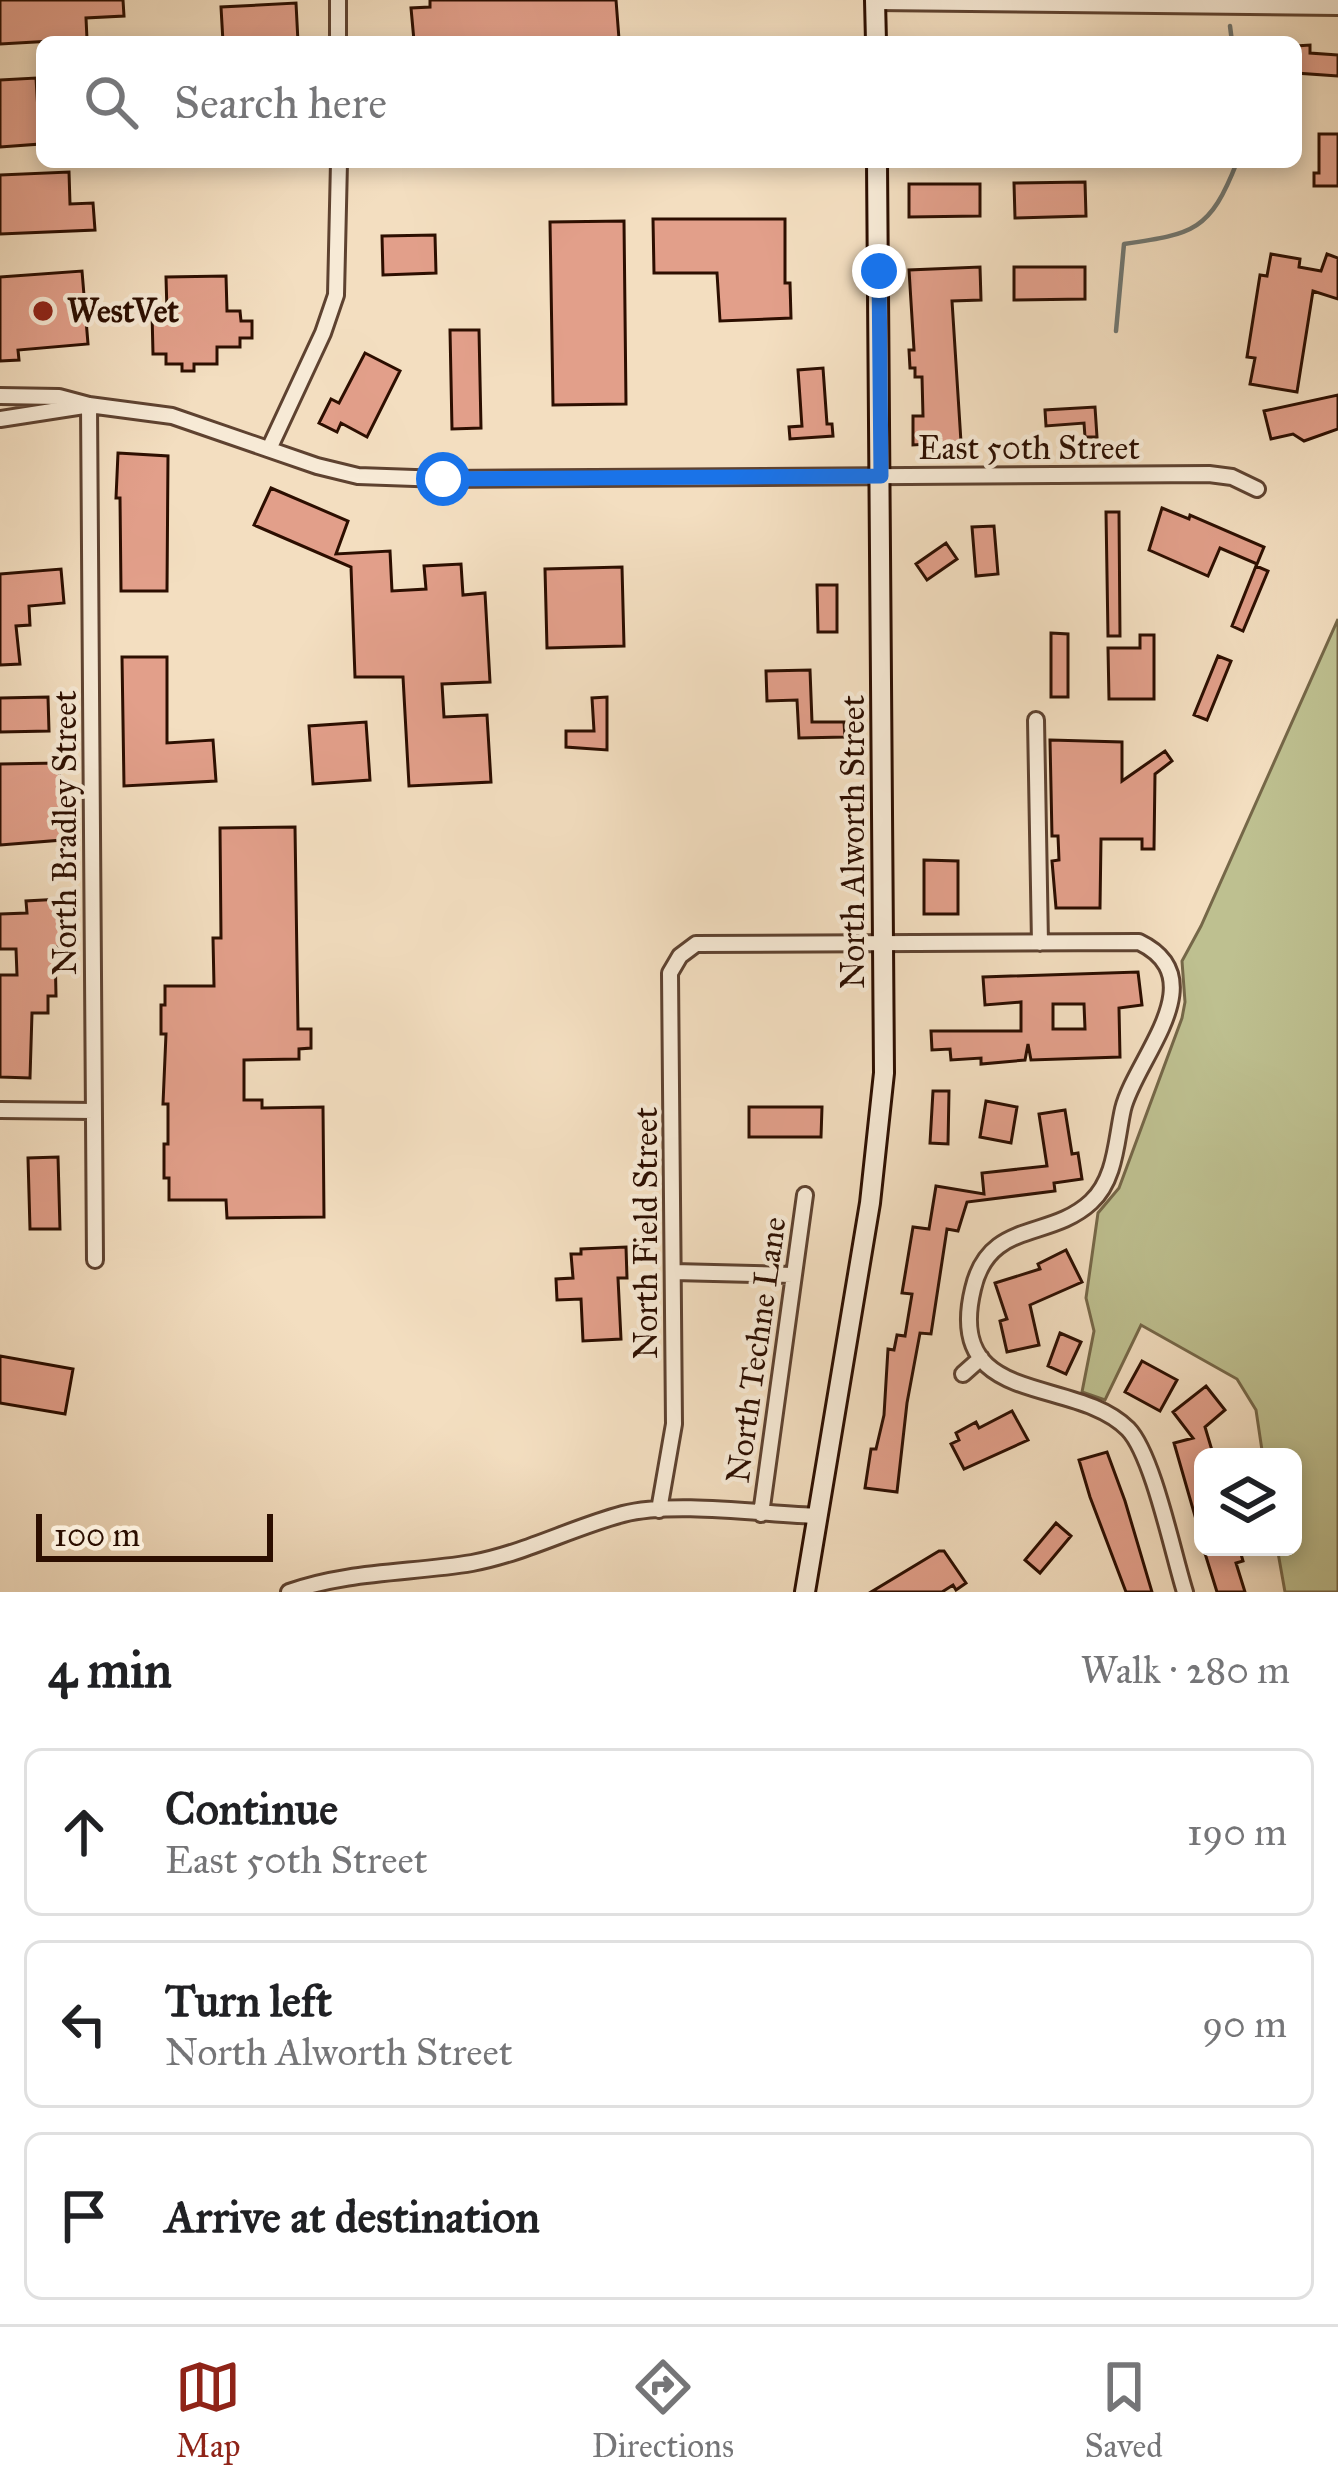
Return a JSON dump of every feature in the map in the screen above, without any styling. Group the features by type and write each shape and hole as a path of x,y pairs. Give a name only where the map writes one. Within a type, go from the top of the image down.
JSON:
{"street":[{"path":"338,0 338,36"},
{"path":"876,36 875,1 1338,8"},
{"path":"269,449 323,334 336,295 339,168"},
{"name":"North Alworth Street","path":"805,1592 878,1140 884,1073 877,168"},
{"name":"East 50th Street","path":"0,396 59,397 172,416 358,476 1210,474 1232,477 1257,489"},
{"name":"East 50th Street","path":"0,419 88,405"},
{"name":"North Bradley Street","path":"88,405 95,1260"},
{"path":"1036,720 1040,943"},
{"path":"884,943 1139,942 1155,950 1168,965 1168,1015 1133,1083 1113,1160 1096,1197 1062,1222 1008,1238 991,1251 979,1268 968,1313 970,1336 981,1358 1013,1383 1098,1410 1127,1427 1144,1458 1185,1592"},
{"name":"North Field Street","path":"659,1510 674,1424 670,973 680,956 696,944 884,943"},
{"path":"0,1110 94,1111"},
{"name":"North Techne Lane","path":"761,1514 805,1195"},
{"path":"674,1272 793,1275"},
{"path":"963,1374 981,1358"},
{"path":"289,1592 339,1579 528,1550 624,1514 659,1510 818,1516"}],"green space":[{"path":"1338,619 1338,1592 1285,1592 1279,1556 1302,1556 1302,1448 1262,1448 1256,1410 1237,1379 1141,1325 1105,1400 1082,1392 1094,1331 1086,1298 1098,1213 1119,1188 1182,1018 1182,961"}],"building":[{"path":"0,0 123,0 124,16 86,18 87,36 36,36 36,42 0,44"},
{"path":"430,0 616,0 619,36 414,36 411,8 430,7"},
{"path":"296,3 298,36 223,36 221,7"},
{"path":"1310,45 1310,53 1338,55 1338,76 1302,73 1302,46"},
{"path":"36,78 36,144 0,147 0,80"},
{"path":"1319,134 1338,134 1338,186 1314,186 1314,173 1319,173"},
{"path":"69,172 70,204 93,203 95,230 0,234 0,175"},
{"path":"1085,182 1086,216 1015,218 1014,183"},
{"path":"909,184 980,184 980,216 909,217"},
{"path":"653,219 785,219 785,283 790,283 791,318 720,321 717,273 654,273"},
{"path":"624,221 626,404 553,405 550,222"},
{"path":"435,235 436,273 383,275 382,236"},
{"path":"1271,254 1300,259 1299,267 1321,271 1327,254 1338,258 1338,299 1313,291 1297,392 1250,384 1255,358 1247,357 1260,275 1267,276"},
{"path":"980,267 981,300 952,301 961,442 913,445 913,416 923,416 922,377 915,377 915,368 910,368 909,350 914,350 909,270"},
{"path":"1014,267 1085,267 1085,299 1014,300"},
{"name":"WestVet","path":"82,271 88,344 18,350 19,360 0,361 0,277"},
{"path":"226,276 227,311 240,311 241,321 252,321 252,338 240,338 240,347 217,347 217,364 194,364 194,371 182,371 182,364 166,364 166,354 153,354 152,312 167,312 166,277"},
{"path":"450,330 479,330 481,428 452,429"},
{"path":"365,353 400,371 367,437 341,423 337,432 319,423 331,399 339,403"},
{"path":"823,368 827,424 832,424 833,436 790,439 789,427 802,426 798,370"},
{"path":"1338,395 1338,429 1304,441 1293,434 1271,439 1264,411"},
{"path":"1095,407 1097,437 1085,437 1084,423 1046,426 1045,410"},
{"path":"118,453 168,456 167,591 121,591"},
{"path":"271,488 348,521 336,554 390,551 392,591 426,589 424,566 461,564 463,595 485,593 490,682 442,684 444,717 487,715 491,782 409,786 403,677 355,677 351,567 254,525"},
{"path":"1162,508 1264,547 1257,564 1220,548 1208,576 1149,550"},
{"path":"1106,512 1119,512 1120,636 1108,636"},
{"path":"994,526 998,574 976,576 972,527"},
{"path":"946,543 957,559 927,580 916,564"},
{"path":"1256,566 1268,571 1243,631 1232,626"},
{"path":"622,567 624,646 547,648 545,569"},
{"path":"61,569 64,603 29,606 30,625 16,626 20,664 0,665 0,574"},
{"path":"817,585 837,585 837,632 818,632"},
{"path":"1051,633 1068,634 1068,697 1051,697"},
{"path":"1140,635 1154,635 1154,699 1109,699 1108,648 1140,648"},
{"path":"1218,656 1231,661 1207,720 1194,715"},
{"path":"122,657 167,657 167,743 213,740 216,781 124,786"},
{"path":"810,670 812,722 844,722 845,737 799,738 797,700 767,701 766,671"},
{"path":"48,697 49,731 0,732 0,698"},
{"path":"607,697 607,750 566,747 566,731 594,731 592,698"},
{"path":"366,722 370,780 313,784 309,726"},
{"path":"1050,740 1122,742 1122,781 1165,751 1172,761 1155,774 1154,849 1142,849 1142,839 1101,839 1100,908 1056,908 1052,861 1059,860 1058,836 1052,836"},
{"path":"59,763 62,840 0,845 0,764"},
{"path":"295,827 298,1029 311,1029 311,1048 299,1049 299,1059 244,1060 244,1100 262,1100 262,1108 323,1107 324,1217 227,1218 226,1200 169,1200 169,1178 164,1178 168,1104 163,1104 166,1034 161,1034 161,1005 165,1005 165,986 214,986 213,938 221,938 220,828"},
{"path":"924,860 958,861 958,914 924,914"},
{"path":"61,899 64,947 55,947 56,996 48,996 48,1013 32,1013 30,1078 0,1077 0,975 17,975 16,949 0,949 0,914 27,913 26,901"},
{"path":"1138,972 1142,1005 1119,1008 1120,1057 1031,1060 1028,1044 1025,1060 981,1064 981,1058 951,1060 950,1049 932,1050 931,1031 1021,1031 1021,1002 985,1005 983,977","holes":["1053,1004 1084,1004 1085,1029 1053,1029"]},
{"path":"933,1091 949,1091 948,1144 930,1143"},
{"path":"986,1101 1017,1107 1011,1143 980,1137"},
{"path":"749,1107 822,1107 821,1137 749,1137"},
{"path":"1065,1110 1072,1154 1078,1153 1082,1179 1054,1183 1055,1191 967,1202 958,1231 947,1229 931,1334 920,1333 897,1492 865,1488 871,1449 876,1449 884,1415 888,1349 894,1350 897,1335 905,1336 912,1294 902,1293 913,1227 929,1229 936,1186 984,1194 982,1173 1047,1166 1039,1114"},
{"path":"58,1157 60,1229 30,1229 28,1158"},
{"path":"626,1247 627,1278 618,1278 621,1339 583,1341 581,1299 557,1300 556,1279 573,1278 571,1254 581,1254 581,1249"},
{"path":"1066,1250 1082,1282 1030,1305 1039,1345 1007,1352 1000,1321 1007,1319 995,1283 1040,1269 1038,1264"},
{"path":"1060,1333 1081,1342 1066,1374 1048,1366"},
{"path":"0,1356 73,1369 65,1414 0,1403"},
{"path":"1142,1361 1177,1380 1160,1411 1125,1392"},
{"path":"1206,1386 1225,1410 1205,1427 1211,1448 1194,1448 1194,1513 1174,1443 1193,1438 1173,1412"},
{"path":"1012,1411 1028,1440 964,1469 951,1444 959,1440 956,1433 976,1422 979,1428"},
{"path":"1107,1452 1152,1592 1126,1592 1090,1497 1079,1460"},
{"path":"1056,1523 1071,1536 1040,1573 1025,1560"},
{"path":"944,1551 966,1583 956,1590 953,1585 942,1592 871,1592"},
{"path":"1206,1556 1242,1556 1243,1561 1236,1563 1245,1592 1217,1592"}],"waterway":[{"path":"1230,26 1231,36"},
{"path":"1116,331 1124,244 1167,237 1197,225 1218,203 1234,168"}],"place":[{"name":"WestVet","path":"43,311"}],"route":[{"path":"443,479 881,476 879,271"}]}
